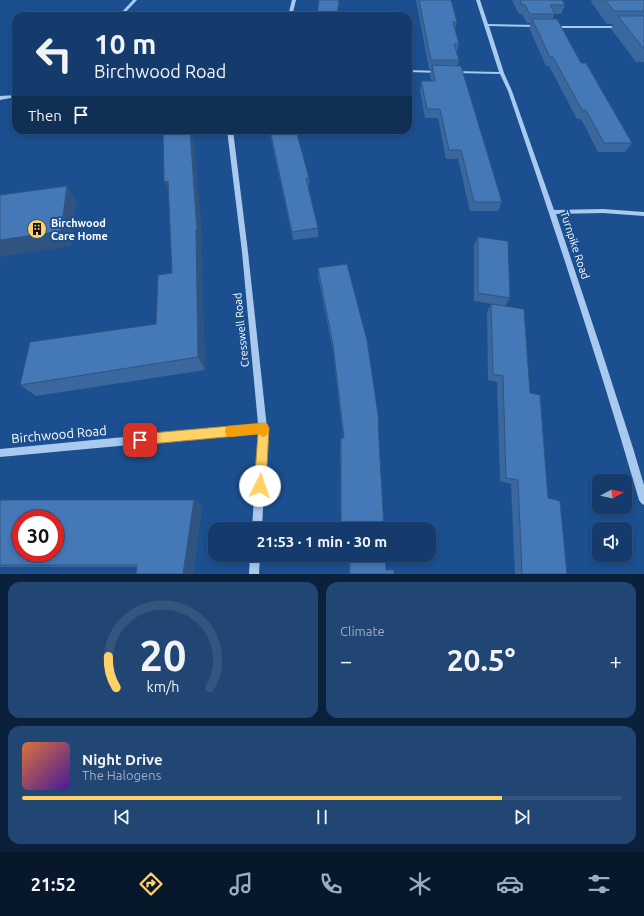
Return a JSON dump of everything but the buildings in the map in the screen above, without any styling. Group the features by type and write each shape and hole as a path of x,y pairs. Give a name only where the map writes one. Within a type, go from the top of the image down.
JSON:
{"street":[{"path":"124,12 135,0"},
{"path":"291,12 294,0"},
{"name":"Turnpike Road","path":"478,0 552,212 622,424 644,500"},
{"path":"486,25 624,27"},
{"path":"412,71 502,72"},
{"path":"0,98 12,96"},
{"name":"Cresswell Road","path":"231,134 246,252 264,428 257,522"},
{"path":"552,212 603,210 644,214"},
{"name":"Birchwood Road","path":"0,453 264,428"},
{"path":"254,574 255,562"}],"slow traffic":[{"path":"230,431 264,428 263,431"}],"place":[{"name":"Birchwood Care Home","path":"37,229"}],"route":[{"path":"140,440 264,428 260,486"}]}
